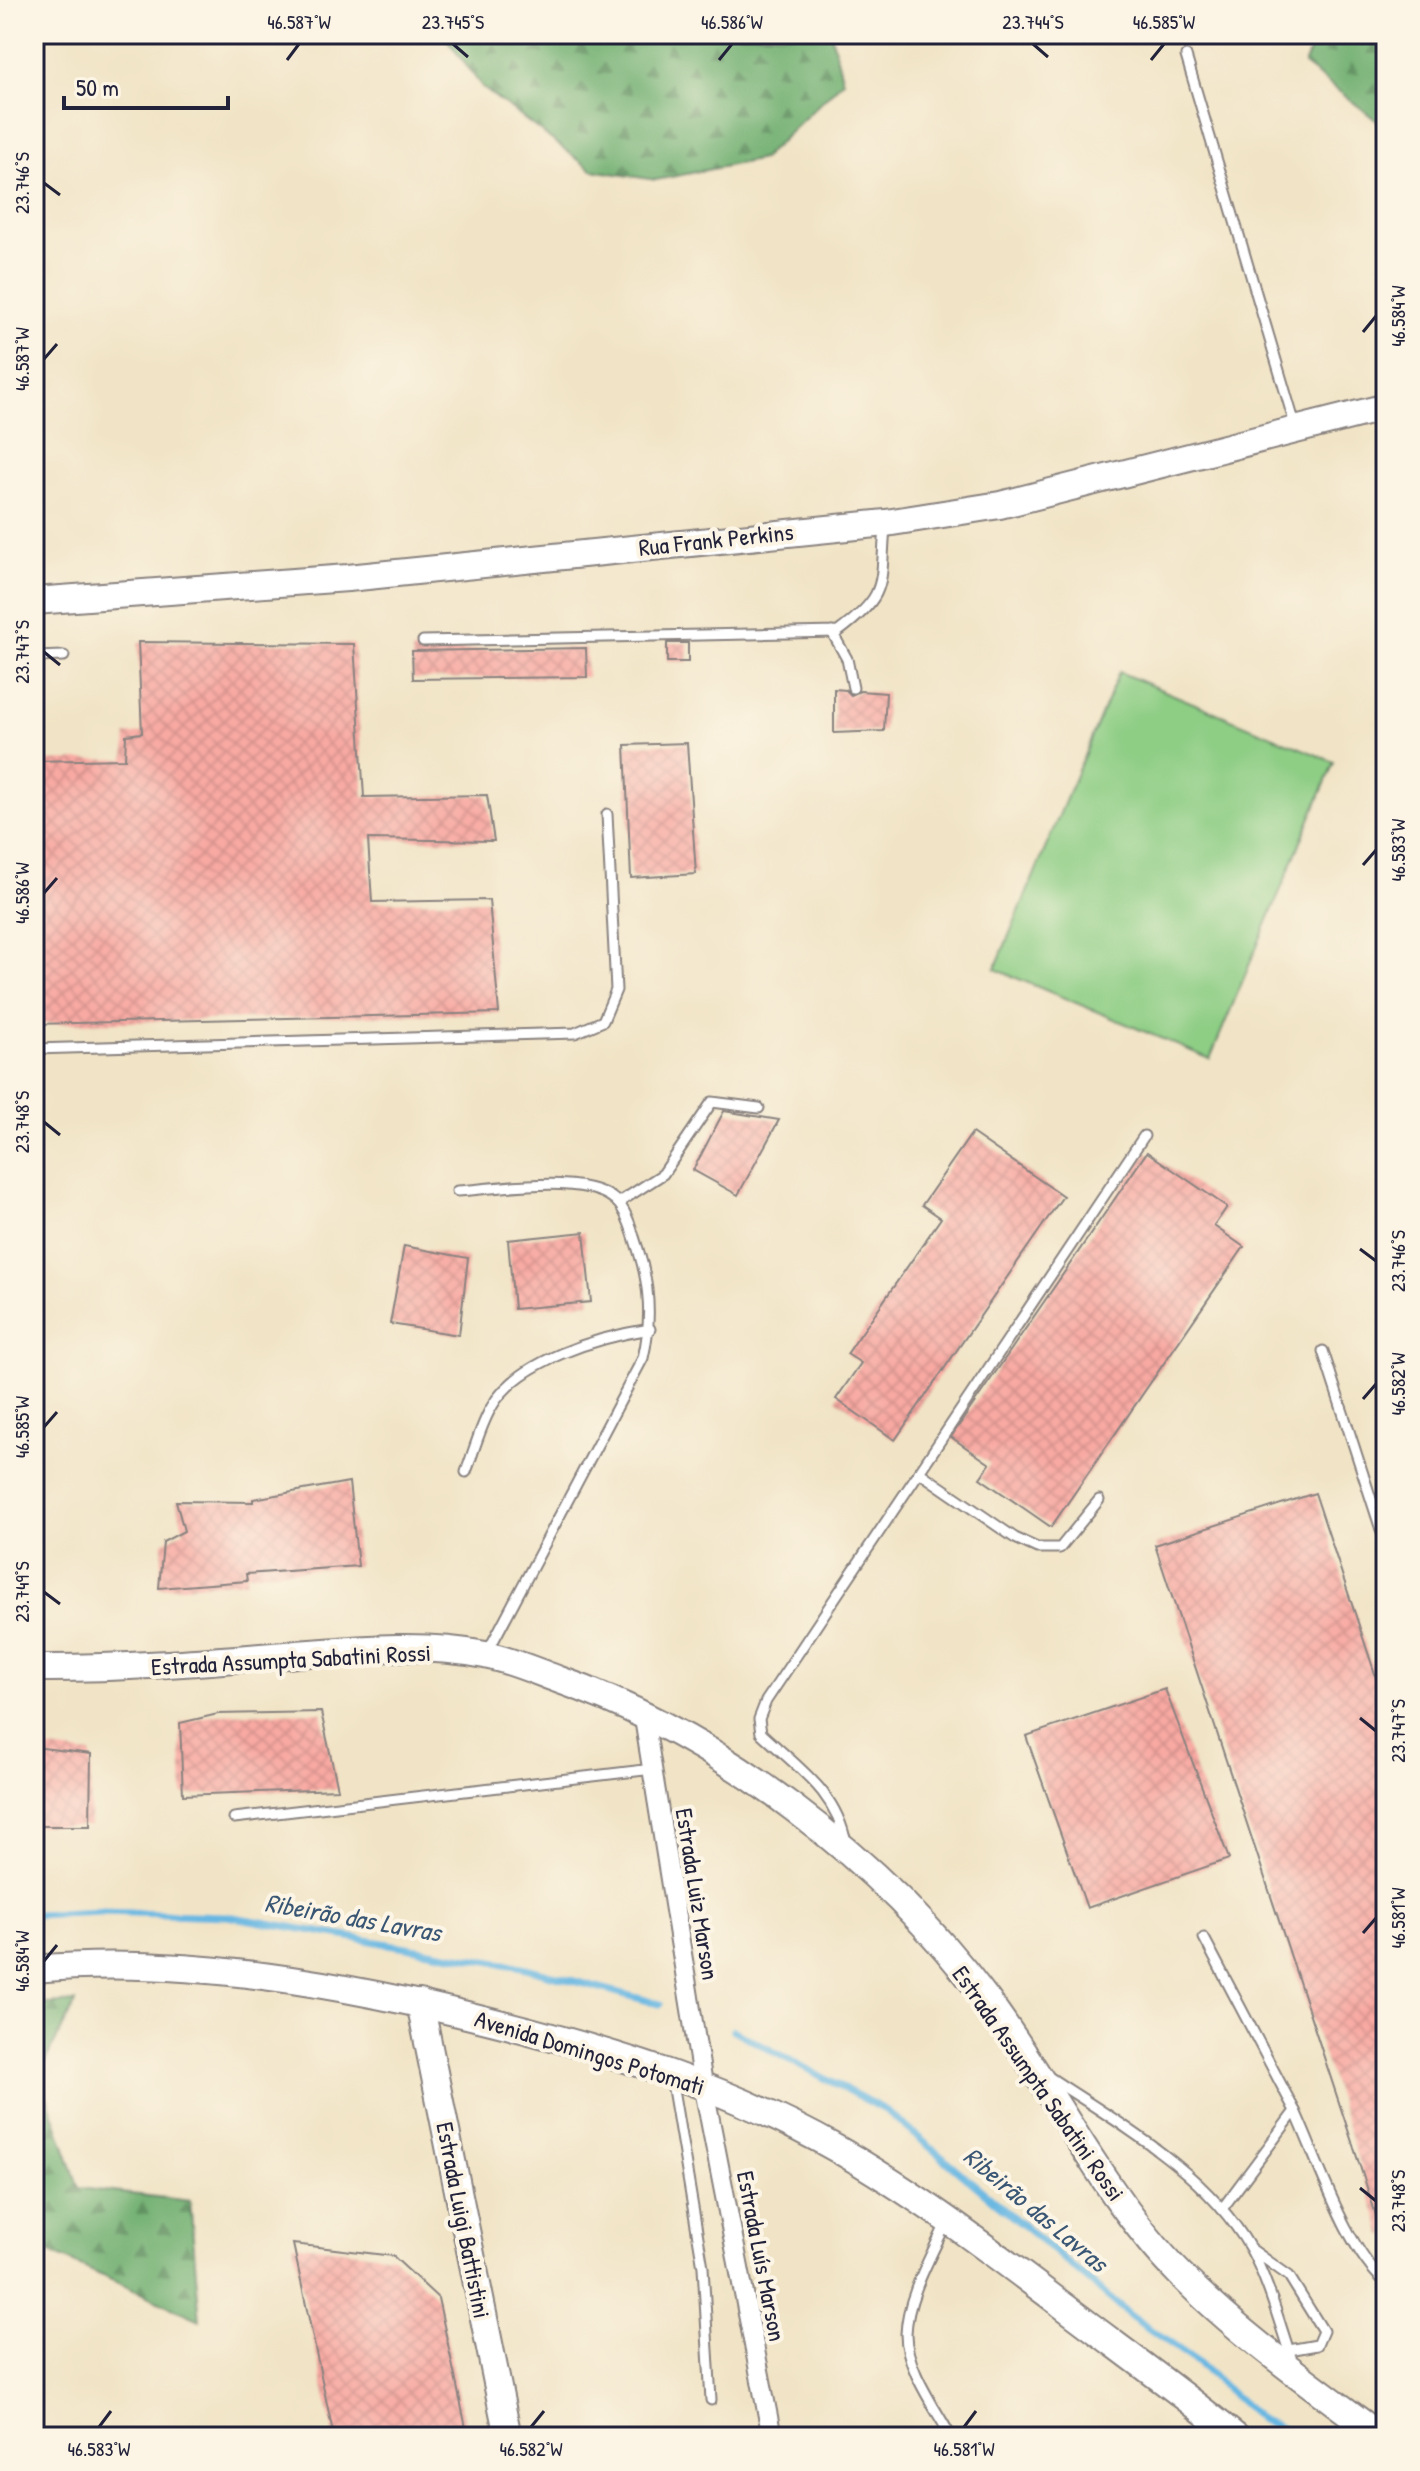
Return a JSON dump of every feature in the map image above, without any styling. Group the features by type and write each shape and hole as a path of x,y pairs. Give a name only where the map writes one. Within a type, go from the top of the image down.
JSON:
{"street":[{"name":"Rua Frank Perkins","path":"34,601 348,578 886,523 1000,505 1386,407"},
{"name":"Estrada Assumpta Sabatini Rossi","path":"34,1668 129,1668 375,1649 449,1650 486,1655 585,1687 643,1712 721,1760 848,1852 919,1920 987,2000 1061,2108 1083,2147 1178,2272 1293,2362 1381,2437"},
{"name":"Estrada Luiz Marson","path":"643,1712 703,2084"},
{"name":"Avenida Domingos Potomati","path":"34,1969 66,1966 197,1971 329,1984 567,2040 703,2084 836,2148 948,2218 1236,2437"},
{"name":"Estrada Luigi Battistini","path":"420,2003 508,2437"},
{"name":"Estrada Luís Marson","path":"703,2084 772,2437"}],"lane":[{"path":"1186,56 1296,429"},
{"path":"423,641 838,632 863,614 879,593 886,523"},
{"path":"832,632 847,659 853,688"},
{"path":"34,657 64,656"},
{"path":"34,1049 575,1033 603,1021 616,990 607,814"},
{"path":"618,1203 663,1174 712,1102 759,1108"},
{"path":"848,1852 842,1818 831,1799 761,1733 759,1719 766,1701 1144,1136"},
{"path":"457,1191 564,1184 600,1191 618,1203 641,1260 650,1300 650,1329 643,1358 486,1655"},
{"path":"466,1472 491,1407 507,1386 570,1349 612,1335 650,1329"},
{"path":"1323,1351 1386,1545"},
{"path":"919,1472 1015,1538 1037,1548 1060,1548 1099,1500"},
{"path":"234,1818 653,1769"},
{"path":"1204,1938 1295,2111 1355,2244 1373,2272 1386,2282"},
{"path":"1027,2062 1177,2167 1222,2209 1250,2249 1293,2362 1317,2345 1323,2331 1289,2276 1250,2249"},
{"path":"671,2074 703,2267 711,2400"},
{"path":"1222,2209 1295,2111"},
{"path":"948,2218 912,2301 906,2335 917,2374 951,2437"}],"green space":[{"path":"443,34 831,34 843,81 762,159 656,180 592,170 483,88"},
{"path":"1317,34 1386,34 1386,127 1304,65"},
{"path":"1119,672 1334,762 1210,1059 995,969"},
{"path":"76,2002 39,2073 79,2188 190,2201 200,2320 34,2245 34,2005"}],"building":[{"path":"138,642 354,644 364,797 487,795 494,841 368,839 372,902 489,900 499,1013 34,1024 34,761 125,759 126,735 142,733"},
{"path":"667,643 688,643 688,662 667,662"},
{"path":"586,648 587,677 413,679 412,651"},
{"path":"834,689 846,690 851,695 860,691 886,693 884,731 834,733"},
{"path":"687,743 696,874 631,878 625,745"},
{"path":"724,1111 779,1120 738,1195 693,1170"},
{"path":"972,1133 1063,1196 895,1440 836,1399 861,1363 847,1354 941,1218 922,1205"},
{"path":"1147,1152 1227,1207 1214,1226 1244,1247 1051,1527 980,1478 990,1464 951,1437"},
{"path":"584,1232 591,1302 514,1309 508,1240"},
{"path":"404,1246 468,1258 459,1335 390,1324"},
{"path":"349,1482 358,1566 246,1574 247,1581 159,1588 163,1542 184,1531 176,1501 253,1502 253,1499"},
{"path":"1315,1493 1386,1707 1386,2235 1383,2236 1155,1545"},
{"path":"1165,1689 1229,1859 1087,1908 1026,1736"},
{"path":"321,1712 338,1789 183,1795 180,1723 218,1714"},
{"path":"34,1747 91,1754 90,1826 34,1826"},
{"path":"293,2244 393,2256 438,2298 468,2437 334,2437"}],"waterway":[{"name":"Ribeirão das Lavras","path":"34,1915 101,1912 227,1916 522,1967 660,2004"},
{"name":"Ribeirão das Lavras","path":"733,2030 887,2111 1132,2317 1197,2362 1261,2420 1302,2437"}]}
